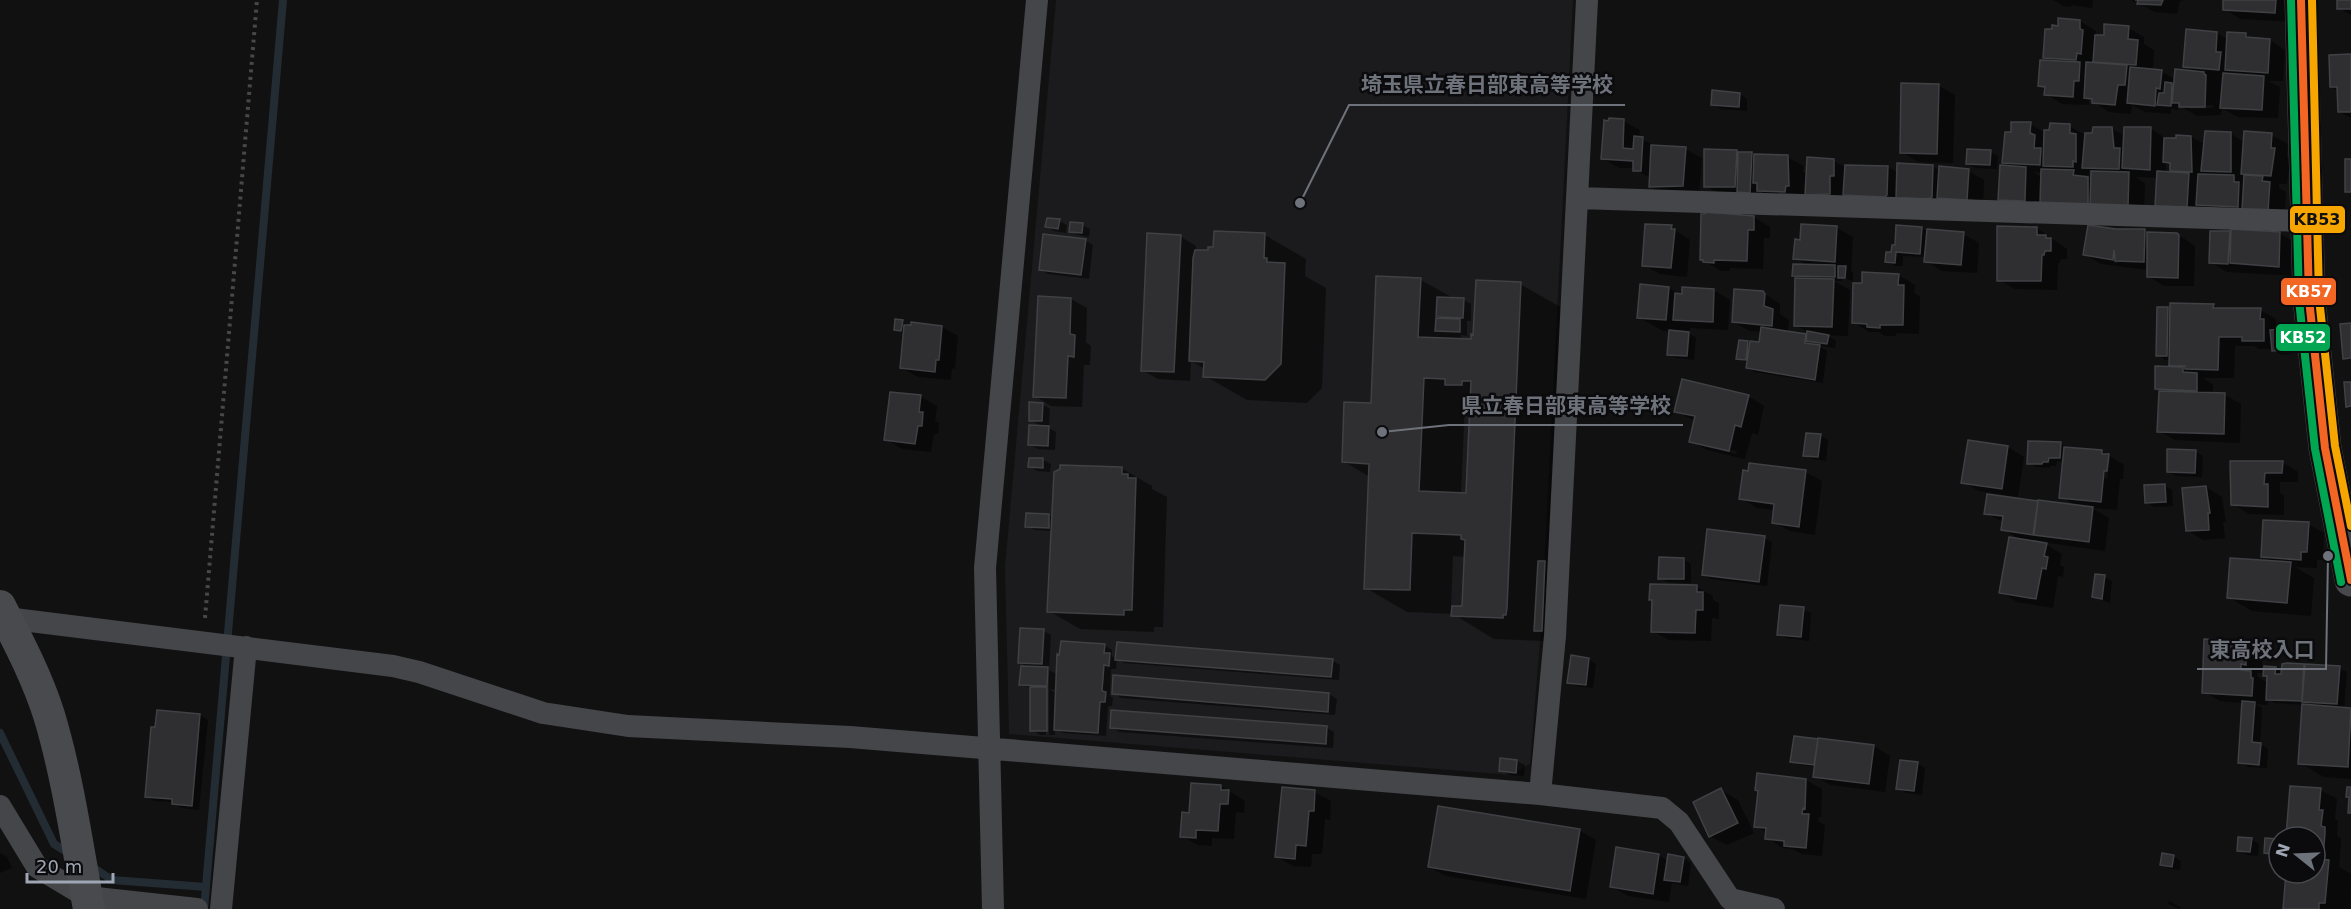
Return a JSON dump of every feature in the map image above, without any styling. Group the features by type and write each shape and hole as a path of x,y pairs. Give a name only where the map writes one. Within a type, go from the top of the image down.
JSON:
{"main road":[{"path":"2301,0 2309,299 2325,448 2351,580"},
{"path":"3,612 26,658 49,714 71,803 86,896"}],"street":[{"path":"993,909 985,568 1037,0"},
{"path":"1540,794 1556,636 1587,0"},
{"path":"1578,198 2306,221"},
{"path":"3,612 203,642 393,666 419,672 543,713 628,726 850,737 1540,794 1662,808 1678,822 1729,904 1774,909"},
{"path":"221,909 246,647"},
{"path":"3,817 37,867 86,896 197,909"}],"path":[{"path":"203,642 257,0"}],"shaded area":[{"path":"1056,0 1573,0 1541,629 1530,764 1511,775 1009,734 1005,567"}],"building":[{"path":"2138,0 2163,0 2161,5 2137,4"},
{"path":"2223,0 2276,0 2275,13 2223,10"},
{"path":"2337,0 2351,0 2351,9 2337,9"},
{"path":"2058,18 2080,20 2080,29 2083,30 2081,54 2077,53 2076,60 2043,58 2045,29 2052,29 2052,25 2058,26"},
{"path":"2104,24 2129,26 2128,39 2138,40 2136,65 2093,62 2095,35 2104,35"},
{"path":"2186,29 2217,32 2216,52 2221,52 2219,70 2183,67"},
{"path":"2227,32 2246,33 2246,37 2270,39 2268,73 2225,70"},
{"path":"2351,54 2351,112 2338,112 2337,87 2330,87 2329,55"},
{"path":"2040,60 2080,62 2079,81 2074,81 2073,97 2044,95 2045,87 2038,86"},
{"path":"2086,62 2127,65 2125,85 2118,85 2115,105 2092,103 2092,99 2084,98"},
{"path":"2130,67 2162,70 2160,89 2156,88 2155,106 2127,103"},
{"path":"2175,69 2204,72 2206,75 2205,107 2179,107 2179,103 2172,103"},
{"path":"2223,73 2264,76 2262,110 2220,108"},
{"path":"2165,82 2172,83 2171,106 2157,105 2159,93 2164,93"},
{"path":"1901,83 1939,84 1937,154 1900,153"},
{"path":"1712,90 1740,93 1739,107 1711,105"},
{"path":"1609,118 1624,119 1623,148 1633,149 1634,136 1643,137 1641,171 1633,171 1633,161 1601,159 1604,120 1608,121"},
{"path":"2011,122 2031,122 2030,133 2035,135 2034,148 2041,148 2040,165 2002,163 2005,132 2011,132"},
{"path":"2050,123 2070,124 2070,133 2076,134 2076,162 2073,161 2073,167 2043,166 2044,130 2049,130"},
{"path":"2093,127 2112,127 2114,148 2120,148 2119,169 2082,168 2085,133 2092,133"},
{"path":"2124,127 2151,127 2150,170 2122,168"},
{"path":"2205,131 2231,132 2231,172 2201,171"},
{"path":"2244,131 2272,133 2271,148 2275,148 2271,176 2241,174"},
{"path":"2176,135 2191,136 2192,172 2170,171 2170,163 2163,162 2164,138 2176,138"},
{"path":"1651,145 1686,147 1683,186 1649,187"},
{"path":"1704,149 1737,150 1735,187 1704,187"},
{"path":"1967,149 1991,150 1990,165 1966,164"},
{"path":"1738,152 1752,152 1750,193 1737,192"},
{"path":"1754,154 1788,155 1789,186 1786,186 1785,192 1757,191 1757,183 1753,183"},
{"path":"1807,157 1834,159 1834,176 1830,176 1830,194 1805,195"},
{"path":"2345,159 2351,159 2351,192 2345,192"},
{"path":"1897,163 1933,165 1932,197 1928,199 1896,198"},
{"path":"1845,165 1888,166 1887,195 1884,197 1843,195"},
{"path":"2000,165 2026,167 2025,201 1998,200"},
{"path":"1939,166 1969,169 1967,200 1937,198"},
{"path":"2041,169 2074,170 2073,175 2088,177 2088,205 2040,203"},
{"path":"2091,171 2129,172 2128,206 2090,205"},
{"path":"2157,171 2189,173 2187,207 2155,206"},
{"path":"2198,174 2234,175 2234,182 2239,182 2238,207 2196,205"},
{"path":"2244,175 2263,176 2262,181 2270,182 2268,211 2242,210"},
{"path":"1706,212 1754,216 1754,230 1748,230 1747,261 1714,260 1714,263 1700,260 1701,214"},
{"path":"1047,218 1060,219 1058,229 1045,227"},
{"path":"1070,222 1083,223 1082,233 1069,232"},
{"path":"1645,224 1672,225 1671,229 1675,229 1671,268 1642,266"},
{"path":"1801,224 1837,226 1835,262 1793,259 1795,239 1800,240"},
{"path":"1896,225 1922,227 1920,254 1896,252 1895,263 1885,262 1886,252 1891,252 1892,245 1895,245"},
{"path":"2088,225 2116,229 2145,229 2144,262 2115,261 2114,250 2113,260 2083,255"},
{"path":"1997,226 2037,227 2037,235 2046,235 2046,238 2051,238 2051,251 2045,251 2042,255 2041,281 1997,281"},
{"path":"1927,229 1964,232 1961,265 1924,262"},
{"path":"2231,229 2280,232 2279,267 2230,263"},
{"path":"1214,231 1265,233 1264,258 1267,258 1267,262 1285,263 1281,364 1265,380 1203,377 1204,362 1189,361 1193,258 1195,250 1208,250 1208,247 1213,247"},
{"path":"2210,231 2230,231 2228,264 2209,263"},
{"path":"2147,232 2177,233 2179,235 2178,278 2147,277"},
{"path":"1147,233 1181,235 1174,372 1141,371"},
{"path":"1043,234 1086,239 1081,275 1039,270"},
{"path":"1793,264 1835,265 1835,277 1792,276"},
{"path":"1838,266 1846,266 1845,278 1838,278"},
{"path":"1862,272 1899,274 1898,285 1904,285 1903,325 1880,325 1880,328 1852,323 1853,283 1862,283"},
{"path":"1376,276 1421,278 1418,337 1471,339 1476,280 1521,282 1507,608 1503,618 1451,616 1452,606 1462,606 1465,540 1461,539 1461,535 1412,533 1410,590 1364,589 1369,464 1342,462 1344,402 1371,403","holes":["1424,378 1445,379 1445,385 1462,385 1462,381 1471,381 1466,493 1419,491"]},
{"path":"1795,278 1834,279 1832,327 1794,326"},
{"path":"1640,284 1669,287 1666,320 1637,318"},
{"path":"1682,287 1714,289 1713,322 1673,320 1675,293 1682,294"},
{"path":"1734,289 1763,291 1764,306 1773,309 1772,326 1732,322"},
{"path":"1038,296 1071,298 1070,334 1075,335 1074,357 1068,356 1066,398 1033,397"},
{"path":"1437,297 1464,298 1463,318 1436,317"},
{"path":"2170,303 2214,304 2213,308 2261,308 2260,319 2264,319 2264,341 2242,341 2242,337 2219,337 2218,370 2169,366"},
{"path":"2157,307 2168,307 2167,356 2156,356"},
{"path":"1436,318 1460,319 1460,332 1435,331"},
{"path":"895,319 903,320 901,331 894,330"},
{"path":"911,322 942,326 939,360 936,360 935,372 900,368 904,325 911,325"},
{"path":"2351,323 2351,358 2343,359 2340,324"},
{"path":"1761,327 1806,334 1805,343 1820,345 1815,380 1746,368 1750,341 1759,342"},
{"path":"2283,329 2285,350 2272,351 2270,330"},
{"path":"1669,330 1689,332 1687,356 1667,355"},
{"path":"1807,331 1829,335 1827,344 1806,341"},
{"path":"1739,340 1748,341 1746,360 1736,359"},
{"path":"2155,366 2183,367 2183,372 2197,373 2197,391 2155,389"},
{"path":"1682,379 1749,395 1741,427 1735,425 1729,451 1689,442 1695,416 1674,412"},
{"path":"2344,382 2351,382 2351,406 2346,407"},
{"path":"2159,391 2225,393 2224,434 2157,432"},
{"path":"890,392 921,395 919,412 923,412 922,426 918,426 915,444 884,440"},
{"path":"1029,402 1043,403 1042,421 1029,421"},
{"path":"1029,425 1049,426 1048,446 1028,445"},
{"path":"1806,433 1821,434 1818,457 1803,456"},
{"path":"1968,440 2008,446 2002,489 1961,483"},
{"path":"2028,441 2061,442 2060,458 2049,458 2048,462 2042,464 2027,464"},
{"path":"2064,447 2102,450 2102,454 2109,454 2107,471 2104,471 2101,502 2059,498"},
{"path":"2167,449 2196,450 2195,473 2167,472"},
{"path":"1029,458 1043,458 1043,468 1028,467"},
{"path":"2230,461 2283,461 2282,473 2265,473 2264,484 2268,484 2268,507 2231,505"},
{"path":"1749,463 1806,470 1799,527 1772,523 1774,504 1739,499 1743,470 1748,471"},
{"path":"1060,465 1122,467 1122,474 1128,474 1128,478 1136,478 1132,610 1124,610 1124,615 1047,612 1054,472 1060,469"},
{"path":"2165,484 2166,502 2145,503 2144,485"},
{"path":"2206,486 2210,513 2208,513 2209,530 2186,531 2182,488"},
{"path":"1987,494 2038,501 2033,535 2001,530 2003,516 1984,514"},
{"path":"2038,500 2093,507 2089,542 2034,535"},
{"path":"1026,513 1049,514 1049,528 1025,527"},
{"path":"2263,520 2309,522 2307,552 2301,552 2301,560 2261,557"},
{"path":"1707,529 1765,536 1759,582 1702,575"},
{"path":"2009,537 2047,543 2044,556 2048,557 2046,569 2042,568 2036,599 1999,593"},
{"path":"1659,557 1684,558 1684,579 1658,579"},
{"path":"2230,558 2291,562 2287,603 2227,598"},
{"path":"1538,561 1545,561 1542,631 1534,631"},
{"path":"2095,574 2105,575 2102,599 2092,597"},
{"path":"1650,584 1697,585 1697,592 1703,592 1703,610 1696,610 1695,633 1651,632"},
{"path":"1780,605 1804,607 1801,637 1777,635"},
{"path":"1020,628 1044,629 1042,664 1018,663"},
{"path":"2204,639 2241,641 2240,646 2246,646 2246,665 2241,664 2241,670 2251,671 2252,696 2202,693"},
{"path":"1061,641 1105,644 1104,653 1110,653 1109,666 1104,665 1102,691 1106,692 1105,702 1100,702 1098,733 1054,730 1057,654 1059,655"},
{"path":"1117,642 1333,659 1331,677 1115,660"},
{"path":"1571,655 1589,658 1586,685 1567,683"},
{"path":"2282,664 2304,664 2302,701 2266,700 2267,676 2263,676 2264,666 2276,667 2275,674 2281,674"},
{"path":"2305,664 2340,666 2337,704 2302,702"},
{"path":"1021,666 1048,667 1047,686 1019,685"},
{"path":"1113,675 1329,693 1328,712 1112,694"},
{"path":"1030,687 1047,687 1047,731 1030,731"},
{"path":"2242,701 2255,702 2252,742 2261,743 2259,765 2238,763"},
{"path":"2302,704 2351,708 2348,767 2298,764"},
{"path":"157,710 200,714 192,806 172,804 172,799 145,797 151,727 155,727"},
{"path":"1111,710 1327,726 1326,744 1110,728"},
{"path":"1794,736 1818,739 1814,765 1790,762"},
{"path":"1818,738 1874,745 1869,784 1813,777"},
{"path":"1500,758 1517,760 1516,773 1499,771"},
{"path":"1900,760 1918,762 1914,791 1896,789"},
{"path":"1757,773 1806,779 1805,809 1803,808 1802,814 1809,814 1806,848 1784,846 1784,841 1765,839 1766,828 1754,827 1758,791 1755,790"},
{"path":"1191,783 1221,785 1221,790 1229,790 1228,804 1220,804 1218,831 1196,830 1196,838 1180,837 1182,812 1189,813"},
{"path":"2290,786 2321,788 2319,810 2323,810 2321,825 2287,825"},
{"path":"1282,787 1315,790 1314,811 1309,811 1306,846 1296,845 1295,859 1275,857"},
{"path":"2347,787 2351,787 2351,813 2348,813"},
{"path":"1721,788 1738,823 1709,837 1693,802"},
{"path":"1438,806 1580,829 1570,891 1428,867"},
{"path":"2238,837 2252,838 2250,852 2237,851"},
{"path":"2265,838 2267,838 2267,853 2264,853"},
{"path":"1616,847 1659,854 1653,894 1610,887"},
{"path":"2162,853 2174,855 2172,867 2160,865"},
{"path":"1668,854 1684,857 1680,882 1664,880"},
{"path":"2285,885 2327,885 2325,903 2319,903 2319,909 2283,909"}],"waterway":[{"path":"204,909 283,0"},
{"path":"0,733 54,844 72,855"},
{"path":"91,866 112,880 206,887"}],"transit line":[{"name":"KB52","path":"2291,0 2299,300 2315,449 2341,582"},
{"name":"KB57","path":"2301,0 2309,299 2325,448 2351,580"},
{"name":"KB53","path":"2312,0 2319,298 2335,446 2351,526"}],"place":[{"name":"埼玉県立春日部東高等学校","path":"1300,203"},
{"name":"県立春日部東高等学校","path":"1382,432"},
{"name":"東高校入口","path":"2328,556"}]}
